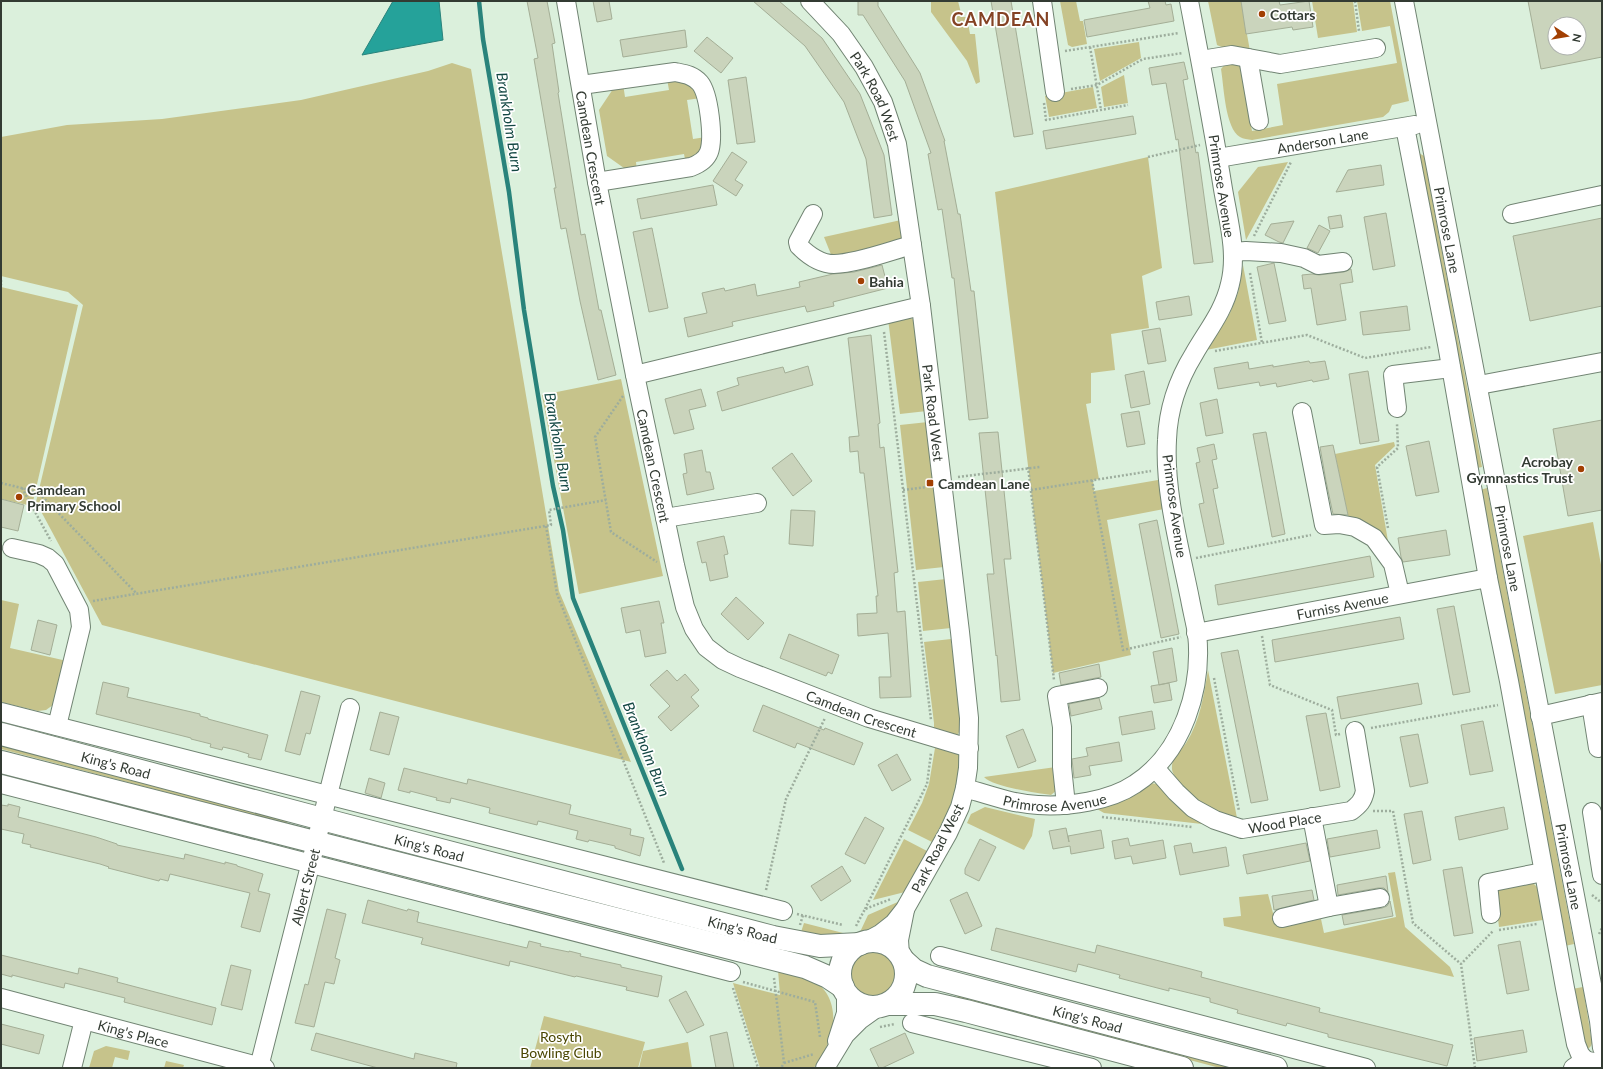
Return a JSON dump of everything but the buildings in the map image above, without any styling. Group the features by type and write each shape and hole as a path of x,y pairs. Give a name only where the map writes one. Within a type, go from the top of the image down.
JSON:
{"main road":[{"name":"King's Road","path":"1,734 322,820 799,943 820,946 876,941 887,944 896,950 914,970 927,976 1276,1068"},
{"name":"King's Road","path":"1,762 805,967 828,978 844,990 849,997 858,1004 868,1007 935,1004 1182,1068"},
{"path":"844,990 840,976 842,965 846,955 862,943"},
{"path":"883,1006 897,998 904,989 906,968 902,958"}],"street":[{"name":"Camdean Crescent","path":"566,1 597,182 636,380 675,565 685,607 694,629 706,647 723,660 740,668 869,718 931,738 969,748"},
{"name":"Park Road West","path":"811,1 841,34 864,67 883,102 897,144 921,306 969,718 969,748 965,788 960,807 948,833 905,909 894,923 880,934 862,943"},
{"path":"1042,1 1056,92"},
{"name":"Primrose Avenue","path":"965,788 1014,802 1037,805 1066,805 1084,803 1109,796 1135,785 1155,768 1175,742 1188,712 1195,686 1198,659 1196,633 1174,520 1167,469 1169,415 1177,387 1193,355 1224,306 1231,281 1233,252 1190,1"},
{"name":"Primrose Lane","path":"1404,1 1479,385 1540,716 1601,1021 1602,1048"},
{"path":"1200,55 1232,55 1280,64 1376,48"},
{"path":"1248,58 1259,121"},
{"path":"581,85 675,72 689,75 700,84 706,95 712,140 709,152 702,162 692,168 597,182"},
{"name":"Anderson Lane","path":"1216,150 1428,123"},
{"name":"Primrose Lane","path":"1405,127 1452,368 1488,578 1576,1044 1580,1054 1587,1063"},
{"path":"1512,214 1602,195"},
{"path":"813,214 798,242 799,246 807,254 820,261 833,264 848,262 912,245"},
{"path":"1233,252 1246,251 1281,253 1304,258 1318,265 1343,262"},
{"path":"636,380 921,306"},
{"path":"1479,385 1602,362"},
{"path":"1397,408 1393,375 1452,368"},
{"path":"1302,412 1324,525 1339,524 1355,527 1374,538 1393,564 1400,594"},
{"path":"1471,481 1496,476"},
{"path":"665,518 757,503"},
{"path":"12,548 40,554 55,564 79,610 81,627 57,726"},
{"name":"Furniss Avenue","path":"1196,633 1488,578"},
{"path":"1066,805 1062,767 1062,727 1057,696 1098,688"},
{"path":"1540,716 1597,703 1598,748"},
{"name":"Albert Street","path":"262,1067 350,708"},
{"path":"1,712 783,911"},
{"path":"1351,811 1363,800 1365,791 1355,731"},
{"name":"Wood Place","path":"1155,768 1176,792 1193,808 1215,820 1242,829 1351,811"},
{"path":"1,784 710,966 730,975"},
{"path":"1592,812 1602,875"},
{"path":"1312,817 1329,907"},
{"name":"Primrose Lane","path":"1492,922 1488,883 1543,872"},
{"path":"1282,918 1329,907 1380,898"},
{"path":"735,927 741,901"},
{"name":"Park Road West","path":"902,958 899,940 905,909"},
{"path":"710,966 716,945"},
{"path":"940,956 1366,1068"},
{"path":"996,994 1002,972"},
{"path":"823,1056 842,1029 846,1013 844,990"},
{"name":"King's Place","path":"1,998 262,1067"},
{"path":"823,1056 860,1020 883,1006"},
{"path":"960,1035 966,1011"},
{"path":"72,1068 84,1020"},
{"path":"912,1023 1092,1068"}],"path":[{"path":"1355,1 1359,31"},
{"path":"1050,53 1195,30"},
{"path":"1090,47 1101,110"},
{"path":"1097,85 1144,59 1200,55"},
{"path":"1046,120 1128,106"},
{"path":"1148,157 1216,150"},
{"path":"1,280 1,285"},
{"path":"865,909 927,784 931,758 931,723 882,315"},
{"path":"1193,355 1307,335 1366,358 1447,344"},
{"path":"636,380 627,389 595,436 611,532 666,567 675,565"},
{"path":"1388,530 1377,467 1398,448 1397,408"},
{"path":"903,490 1028,467 1040,467"},
{"path":"1028,467 1057,696"},
{"path":"1031,490 1167,469"},
{"path":"1092,480 1122,650 1196,633"},
{"path":"1,483 38,492 137,594"},
{"path":"93,600 546,526 551,525 549,510 606,500"},
{"path":"546,526 557,594 672,882"},
{"path":"1182,560 1318,534"},
{"path":"1260,621 1270,685 1332,710 1336,735 1512,703"},
{"path":"1213,677 1242,829"},
{"path":"763,906 786,799 832,704"},
{"path":"1084,803 1092,815 1200,828"},
{"path":"1351,811 1393,811 1412,923 1461,964 1475,1068"},
{"path":"1461,964 1492,922 1553,922"},
{"path":"773,973 777,991 784,1063 781,1068"},
{"path":"730,975 815,1002 823,1056 784,1063"},
{"path":"730,975 758,1068"},
{"path":"873,1030 887,1025 912,1023"}],"green space":[{"path":"931,1 958,1 962,17 967,17 970,34 975,34 980,82 976,84 967,61 931,12"},
{"path":"1060,1 1076,1 1080,21 1083,21 1087,44 1072,47 1068,45"},
{"path":"1208,1 1241,1 1250,51 1240,47 1221,47 1217,45"},
{"path":"1312,1 1353,1 1357,32 1318,38"},
{"path":"1357,1 1390,1 1409,101 1392,105 1389,112 1383,117 1252,140 1240,137 1231,125 1226,106 1221,69 1227,62 1245,63 1243,76 1252,131 1283,125 1277,84 1397,63 1390,26 1362,31"},
{"path":"1139,42 1141,58 1100,81 1094,49"},
{"path":"452,63 471,69 559,591 631,762 102,625 36,502 83,305 68,292 1,276 1,137 67,125 162,119 301,100 428,71"},
{"path":"1124,75 1128,103 1104,107 1101,87"},
{"path":"667,79 689,81 701,98 687,100 693,139 706,137 705,148 686,164 684,154 636,162 637,172 631,173 607,156 599,110 615,86 623,84 625,97 669,90"},
{"path":"1093,87 1097,108 1049,117 1045,96"},
{"path":"1419,153 1424,156 1482,467 1477,468"},
{"path":"1148,157 1162,268 1142,276 1149,328 1111,334 1115,370 1091,373 1091,403 1086,404 1099,479 1093,480 1094,491 1158,480 1164,509 1107,520 1131,655 1053,673 995,192"},
{"path":"1288,162 1246,240 1238,192 1258,167"},
{"path":"901,220 902,240 832,257 824,237"},
{"path":"1243,265 1257,340 1206,350 1230,313 1238,293"},
{"path":"1,287 78,305 32,506 1,499"},
{"path":"906,315 917,322 927,411 900,414 888,319"},
{"path":"621,379 663,576 579,594 542,395"},
{"path":"928,422 944,567 916,570 900,425"},
{"path":"1394,442 1395,446 1375,465 1389,547 1371,528 1361,521 1348,516 1335,454"},
{"path":"1487,488 1574,944 1565,946 1480,490"},
{"path":"1593,522 1602,570 1602,685 1555,694 1523,536"},
{"path":"946,579 951,628 923,631 918,582"},
{"path":"1,600 19,604 10,648 67,661 53,705 46,710 38,711 1,702"},
{"path":"951,639 962,726 957,736 934,733 924,642"},
{"path":"1208,670 1237,818 1219,812 1195,800 1182,788 1172,770 1174,758 1186,743 1195,726 1203,698"},
{"path":"1,743 289,817 287,824 1,749"},
{"path":"935,748 954,751 960,756 958,781 952,801 932,842 908,830 922,803 929,784"},
{"path":"1056,767 1057,790 1051,795 1005,787 989,781 984,777"},
{"path":"1150,783 1157,784 1184,810 1202,824 1104,813 1097,809 1118,801"},
{"path":"985,807 1035,819 1032,836 1024,850 967,823 971,814"},
{"path":"904,839 927,851 905,892 873,900"},
{"path":"1395,872 1405,927 1450,967 1454,977 1224,926 1223,918 1241,916 1239,897 1268,894 1274,917 1280,926 1321,919 1324,933 1396,917 1388,873"},
{"path":"1530,883 1534,884 1538,888 1543,920 1499,927 1495,894 1502,888"},
{"path":"900,901 892,915 878,926 860,932 868,915"},
{"path":"804,923 847,934 823,937 800,935"},
{"path":"868,952 878,952 890,958 895,966 895,984 890,992 882,997 868,998 860,995 853,988 850,980 850,970 853,962 860,955"},
{"path":"778,970 811,980 818,984 824,990 831,1003 833,1011 833,1027 830,1039 814,1068 760,1068 733,983 780,995"},
{"path":"1583,987 1592,1043 1588,1049 1585,1048 1572,989"},
{"path":"958,993 1246,1068 1220,1068 957,999"},
{"name":"Rosyth Bowling Club","path":"544,1016 645,1042 638,1068 530,1068"},
{"path":"688,1042 692,1068 639,1068 643,1051"},
{"path":"106,1046 130,1051 128,1060 115,1057 112,1068 89,1068 94,1051"},
{"path":"166,1061 184,1065 183,1068 164,1068"}],"water":[{"path":"393,1 439,1 443,40 362,55"}],"waterway":[{"name":"Brankholm Burn","path":"479,1 483,39 509,192 524,310 553,486 563,530 573,598 682,869"}],"place":[{"name":"Cottars","path":"1262,14"},
{"name":"Bahia","path":"861,281"},
{"name":"Acrobay Gymnastics Trust","path":"1581,469"},
{"name":"Camdean Lane","path":"930,483"},
{"name":"Camdean Primary School","path":"19,497"}],"district":[{"name":"CAMDEAN","path":"1001,19"}]}
